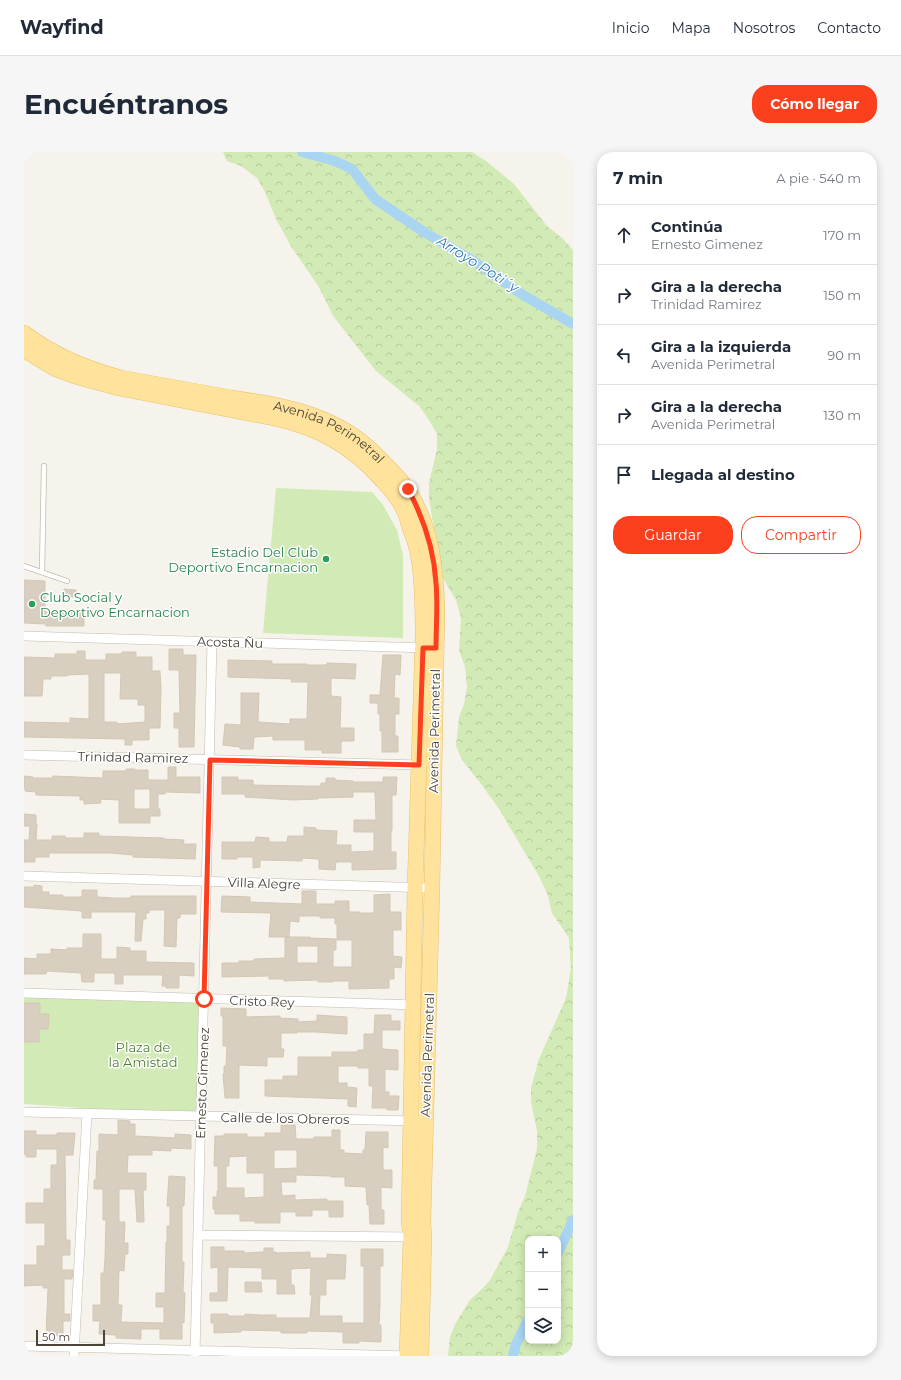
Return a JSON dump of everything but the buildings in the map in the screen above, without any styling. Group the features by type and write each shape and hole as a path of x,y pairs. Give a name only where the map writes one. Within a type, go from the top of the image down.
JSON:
{"main road":[{"name":"Avenida Perimetral","path":"24,333 53,353 101,373 295,410 331,423 360,440 374,452 408,489 424,525 430,542 436,584 419,765 413,1005 423,1222 418,1237 407,1356"},
{"name":"Avenida Perimetral","path":"24,350 56,369 99,383 297,423 329,436 367,464 394,492 403,508 416,543 423,605 430,648 434,765 429,1006 418,1121"},
{"name":"Avenida Perimetral","path":"418,1237 421,1356"}],"street":[{"name":"Acosta Ñu","path":"24,636 430,648"},
{"name":"Ernesto Gimenez","path":"196,1353 200,1116 212,642"},
{"name":"Trinidad Ramirez","path":"24,755 434,765"},
{"name":"Villa Alegre","path":"24,876 432,888"},
{"name":"Cristo Rey","path":"24,993 429,1006"},
{"name":"Calle de los Obreros","path":"24,1112 418,1121"},
{"path":"74,1351 87,1114"},
{"path":"198,1235 418,1237"},
{"path":"24,1346 74,1351 412,1356"}],"lane":[{"path":"42,572 44,466"},
{"path":"24,566 67,582"}],"green space":[{"path":"223,152 472,152 486,161 514,184 547,226 563,239 573,250 573,1356 448,1356 450,1337 455,1324 470,1300 490,1280 508,1247 518,1212 525,1196 537,1149 537,1131 531,1102 531,1088 539,1059 566,998 571,969 569,938 552,913 548,896 540,878 499,809 462,760 456,746 459,717 464,704 467,687 465,667 459,650 461,618 456,600 439,572 436,540 429,499 429,483 437,449 437,434 419,406 376,371 333,316 319,287 292,248 276,219 265,192 257,178 241,166 227,161"},
{"name":"Estadio Del Club Deportivo Encarnacion","path":"276,488 372,492 383,505 397,530 403,555 403,638 263,633"},
{"name":"Plaza de la Amistad","path":"24,995 204,999 200,1116 24,1104"}],"waterway":[{"name":"Arroyo Poti´y","path":"302,152 335,161 352,169 375,199 424,232 472,260 523,295 573,324"},
{"name":"Arroyo Poti´y","path":"561,1246 573,1220"},
{"name":"Arroyo Poti´y","path":"513,1356 516,1344 525,1326"}],"place":[{"name":"Estadio Del Club Deportivo Encarnacion","path":"326,559"},
{"name":"Club Social y Deportivo Encarnacion","path":"32,604"}],"route":[{"path":"204,999 210,760 419,765 423,648 436,648 437,609 436,584 430,542 416,504 408,489"}]}
